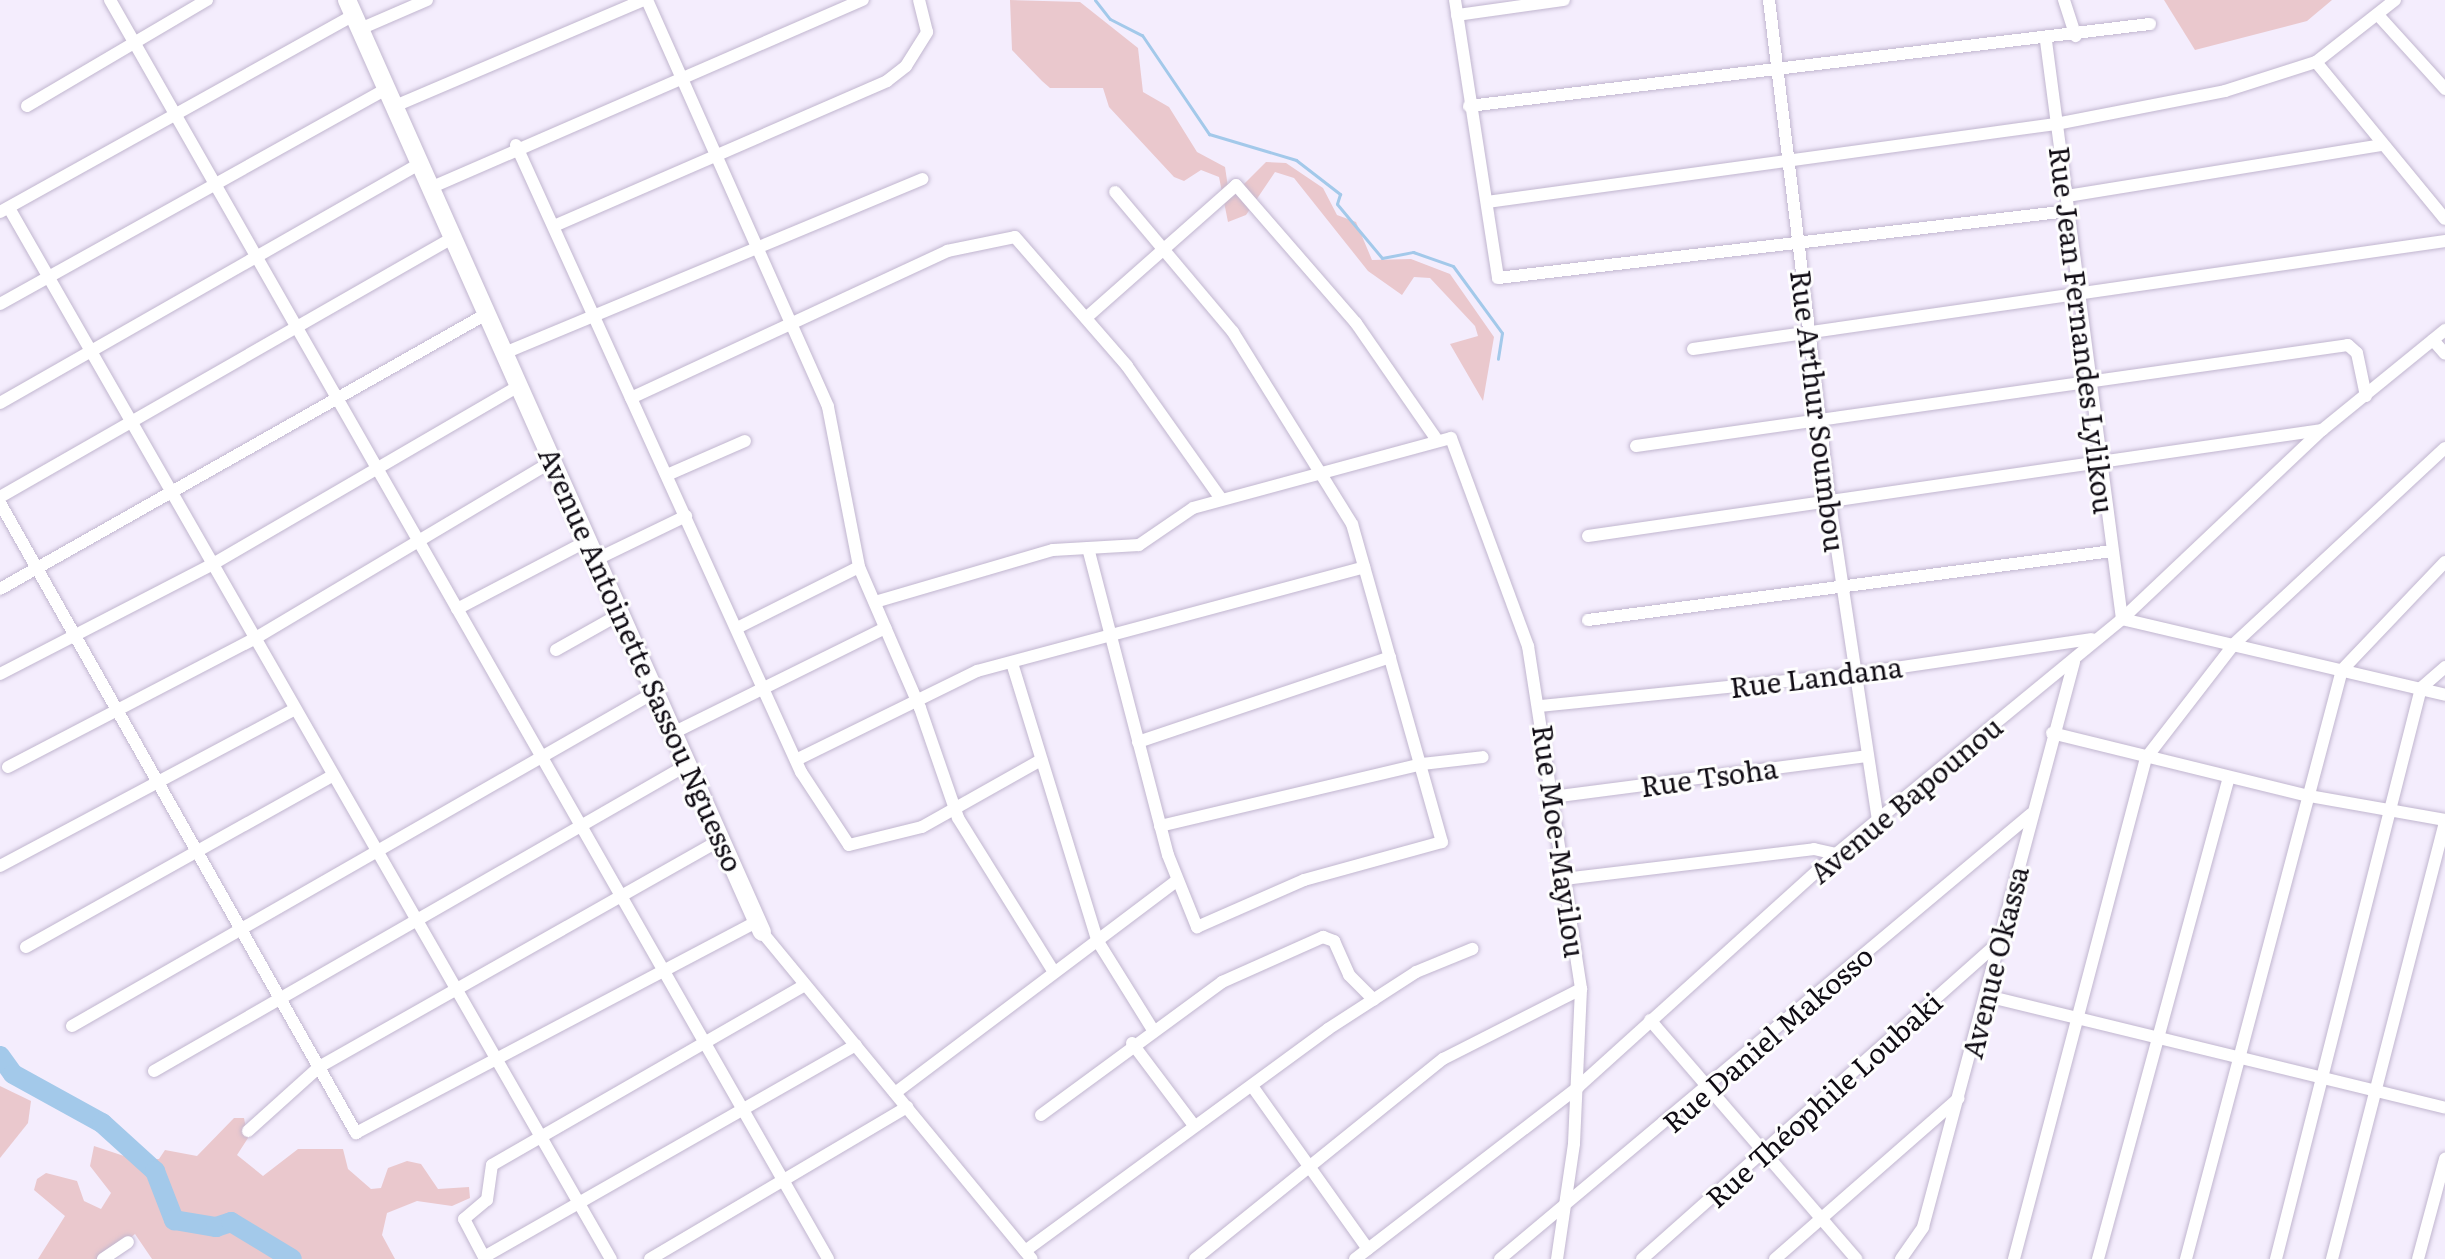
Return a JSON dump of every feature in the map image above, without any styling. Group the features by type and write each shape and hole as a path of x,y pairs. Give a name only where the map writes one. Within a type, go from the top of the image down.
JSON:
{"street":[{"path":"110,0 135,41 171,117 298,325 375,473 457,609 700,1043 828,1259"},
{"path":"27,106 207,0"},
{"path":"427,0 353,15 4,210 50,277 134,420 294,710 611,1259"},
{"path":"395,106 646,0 836,426 859,567 916,698 955,810 1054,972"},
{"path":"430,188 516,145 863,0"},
{"path":"554,226 717,157 906,66 927,32 919,0"},
{"path":"1455,0 1469,106 1487,202 1494,273 1505,279 2068,211"},
{"path":"1457,15 1564,0"},
{"name":"Rue Arthur Soumbou","path":"1769,0 1830,503 1878,821"},
{"path":"2064,0 2076,36"},
{"path":"1487,202 1787,158 2056,124 2225,91 2316,62 2395,0"},
{"name":"Avenue Antoinette Sassou Nguesso","path":"353,15 507,352 760,927 1029,1255"},
{"path":"2378,15 2445,89"},
{"path":"1469,106 1777,74 2046,41 2150,24"},
{"name":"Rue Jean Fernandes Lylikou","path":"2046,41 2122,619"},
{"path":"2316,62 2381,145 2445,219"},
{"path":"0,304 386,89"},
{"path":"516,145 796,760 856,848 955,810 1041,760"},
{"path":"2067,196 2381,145"},
{"path":"0,403 420,163"},
{"path":"507,352 922,179"},
{"path":"875,602 999,563 1088,548 1139,545 1182,513 1435,437 1356,323 1236,185 1087,317"},
{"path":"1088,548 1176,881 1203,930 1304,880 1442,842 1364,567 1324,471 1233,332 1115,192"},
{"path":"631,398 947,251 1002,235 1015,237 1087,317 1184,439 1221,499"},
{"path":"454,237 0,500 349,1124 364,1135 660,972 760,927"},
{"path":"1693,349 1809,335 2445,241"},
{"path":"0,589 488,313"},
{"name":"Avenue Bapounou","path":"1355,1259 1578,1087 1836,854 2075,659 2091,639 2122,619 2322,430 2445,330"},
{"path":"2433,340 2445,354"},
{"path":"1636,446 2348,345 2357,353 2366,396"},
{"path":"0,674 213,564 375,473 521,385"},
{"path":"1588,536 2100,466 2322,430"},
{"name":"Rue Moe-Mayilou","path":"1435,437 1451,438 1528,646 1540,706 1581,989 1578,1087 1557,1259"},
{"path":"667,475 745,441"},
{"path":"2014,1259 2146,758 2234,644 2445,448"},
{"path":"8,767 119,712 254,639 554,460"},
{"path":"597,559 686,516"},
{"path":"457,609 589,540"},
{"path":"1588,620 2112,551"},
{"path":"2186,1259 2242,1060 2342,670 2445,562"},
{"path":"737,628 859,567"},
{"path":"796,760 916,698 1012,663 1364,567"},
{"path":"556,650 620,614"},
{"path":"2122,619 2445,695"},
{"path":"673,733 885,628"},
{"name":"Rue Landana","path":"1540,706 1854,674 2091,639"},
{"path":"1138,742 1390,657"},
{"name":"Avenue Okassa","path":"1901,1259 1923,1227 2002,939 2052,733 2075,659"},
{"path":"1012,663 1097,940 1153,1030"},
{"path":"2276,1259 2394,809 2421,688 2445,667"},
{"path":"72,1026 655,692"},
{"path":"0,866 294,710"},
{"path":"2052,733 2309,796 2445,820 2332,1259"},
{"name":"Rue Tsoha","path":"1552,797 1866,756"},
{"path":"1160,826 1422,764 1483,757"},
{"path":"154,1071 580,830 687,765"},
{"path":"26,947 332,776"},
{"path":"2098,1259 2229,778"},
{"name":"Rue Daniel Makosso","path":"1500,1259 1563,1211 2031,814"},
{"path":"248,1131 319,1067 458,993 618,897 721,840"},
{"path":"1564,879 1814,849 1836,854"},
{"path":"895,1093 1176,881"},
{"path":"1041,1115 1132,1043 1250,965 1323,937 1334,941 1345,969 1374,1000"},
{"name":"Rue Théophile Loubaki","path":"1642,1259 1764,1154 2002,939"},
{"path":"1029,1255 1122,1184 1192,1123 1252,1086 1374,1000 1472,949"},
{"path":"805,985 492,1165 487,1200 464,1219 485,1258 856,1045"},
{"path":"1195,1259 1443,1059 1581,989"},
{"path":"1987,996 2158,1041 2445,1108"},
{"path":"1650,1020 1856,1259"},
{"path":"1132,1043 1192,1123"},
{"path":"1252,1086 1368,1249"},
{"path":"1775,1259 1959,1098"},
{"path":"650,1259 784,1186 907,1107"},
{"path":"2418,1259 2445,1159"},
{"path":"103,1259 128,1242"}],"shaded area":[{"path":"1010,0 1080,2 1138,48 1143,92 1169,107 1197,152 1225,167 1228,187 1239,189 1266,162 1286,163 1323,188 1337,215 1356,222 1372,260 1411,259 1450,274 1494,337 1483,401 1450,344 1478,336 1475,326 1430,278 1414,277 1402,295 1368,271 1294,178 1275,172 1246,215 1228,222 1219,177 1201,170 1184,181 1174,177 1109,107 1103,88 1050,88 1042,81 1012,50"},
{"path":"2164,0 2332,0 2307,21 2195,50"},
{"path":"0,1086 31,1101 28,1123 0,1158"},
{"path":"234,1118 244,1118 248,1138 237,1155 263,1176 298,1149 343,1149 348,1169 371,1189 381,1188 388,1168 407,1161 421,1164 438,1189 469,1187 470,1198 452,1206 417,1201 387,1213 382,1235 395,1259 152,1259 135,1234 105,1259 38,1259 65,1216 34,1190 37,1179 46,1173 77,1181 84,1201 101,1209 111,1193 90,1166 94,1146 133,1159 159,1159 165,1150 197,1156"}],"waterway":[{"path":"1095,0 1110,19 1142,35 1209,134 1296,160 1340,194 1337,204 1382,258 1413,252 1453,266 1502,333 1498,359"},
{"path":"0,1056 13,1074 102,1123 155,1171 174,1220 216,1227 231,1222 292,1259"}]}
